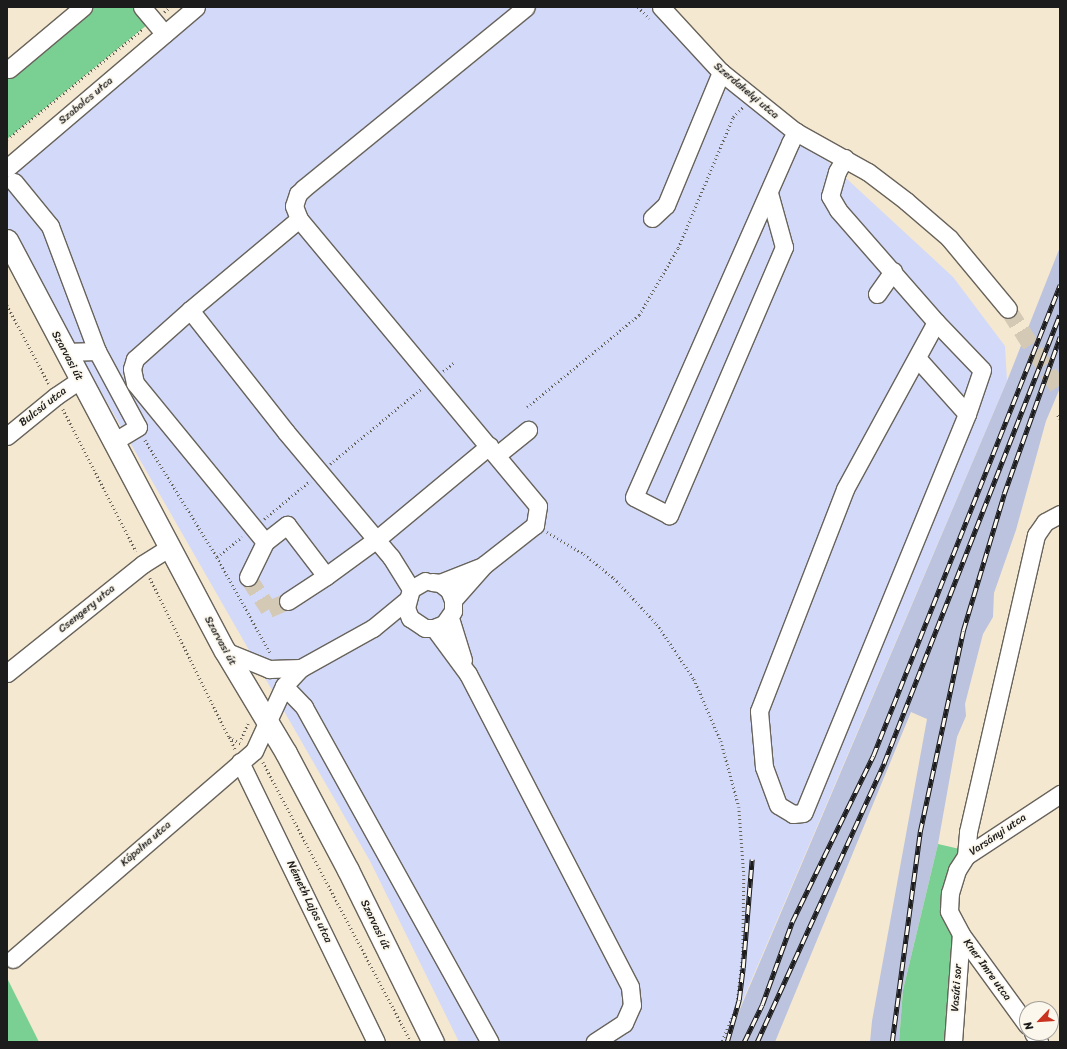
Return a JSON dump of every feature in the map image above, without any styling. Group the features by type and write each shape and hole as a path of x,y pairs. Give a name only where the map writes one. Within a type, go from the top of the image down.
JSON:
{"main road":[{"name":"Szarvasi út","path":"7,240 169,548 225,651 266,720 348,870 433,1042"}],"street":[{"path":"9,69 83,7"},
{"path":"142,7 165,34"},
{"name":"Szabolcs utca","path":"11,175 196,7"},
{"path":"453,600 484,566 535,525 538,506 433,378 299,219 294,206 298,194 304,188 526,7"},
{"name":"Szerdahelyi utca","path":"661,7 721,72 796,132 844,158 906,200 949,238 1008,309"},
{"path":"652,218 666,206 721,72"},
{"path":"769,193 784,247 669,515 634,498 769,193 796,132"},
{"path":"844,158 837,172 830,196 838,210 893,271 936,322 982,370 967,414 803,813 793,814 778,805 764,767 759,711 845,489 936,322"},
{"path":"11,175 50,226 97,351 138,427 113,442"},
{"path":"265,542 252,529 135,383 132,369 135,359 190,310 299,219"},
{"path":"877,294 893,271"},
{"path":"190,310 320,472 391,557 421,588 449,590 453,600 450,618 468,674"},
{"path":"65,352 97,351"},
{"path":"917,358 967,414"},
{"name":"Bulcsú utca","path":"7,436 56,396 80,380"},
{"path":"288,601 376,540 493,451 528,430"},
{"path":"966,856 968,832 1036,535 1045,522 1060,514"},
{"path":"248,577 265,542 287,525 326,576"},
{"name":"Csengery utca","path":"7,673 143,564 169,548"},
{"path":"254,751 266,720 284,686 301,668 373,628 421,588 484,566"},
{"path":"410,618 421,588"},
{"path":"373,628 410,618"},
{"path":"410,618 419,626 434,628 450,618"},
{"path":"434,628 468,674 630,987 632,1005 624,1023 595,1042"},
{"path":"225,651 269,669 301,668"},
{"path":"284,686 304,707 490,1042"},
{"name":"Kápolna utca","path":"14,959 254,751"},
{"name":"Németh Lajos utca","path":"240,762 376,1042"},
{"name":"Varsányi utca","path":"961,934 949,911 950,893 957,870 966,856 1060,794"},
{"name":"Kner Imre utca","path":"961,934 1019,1014"},
{"name":"Vasúti sor","path":"953,1042 961,934"}],"path":[{"path":"7,139 170,7"},
{"path":"527,407 639,315 678,248 733,117 744,106"},
{"path":"7,305 143,564 230,736 254,751 268,769 411,1042"},
{"path":"218,557 433,378 455,362"},
{"path":"138,427 218,557 271,652 269,669"},
{"path":"535,525 584,554 614,578 657,624 694,679 721,741 739,807 744,875 743,954 737,1007 722,1042"}],"shaded area":[{"path":"206,7 672,7 728,69 953,277 1005,346 1007,381 725,1042 459,1042 370,861 7,228 7,180"},
{"path":"1060,247 1060,388 1046,421 1016,530 994,593 993,617 983,634 965,704 966,716 957,737 938,844 903,990 899,1042 870,1042 872,1021 927,719 911,712 775,1042 726,1042 1007,381"}],"green space":[{"path":"83,7 142,7 153,20 7,139 7,69"},
{"path":"938,844 964,850 947,1042 899,1042 903,990"},
{"path":"7,978 39,1042 7,1042"}],"tunnel":[{"path":"1008,309 1060,390"},
{"path":"248,577 269,609 288,601"}],"railway":[{"path":"744,1042 762,1005 792,922 873,756 1060,285"},
{"path":"757,1042 884,763 1060,315"},
{"path":"892,1042 920,832 963,631 1004,494 1060,337"},
{"path":"727,1042 739,1000 752,859"}]}
